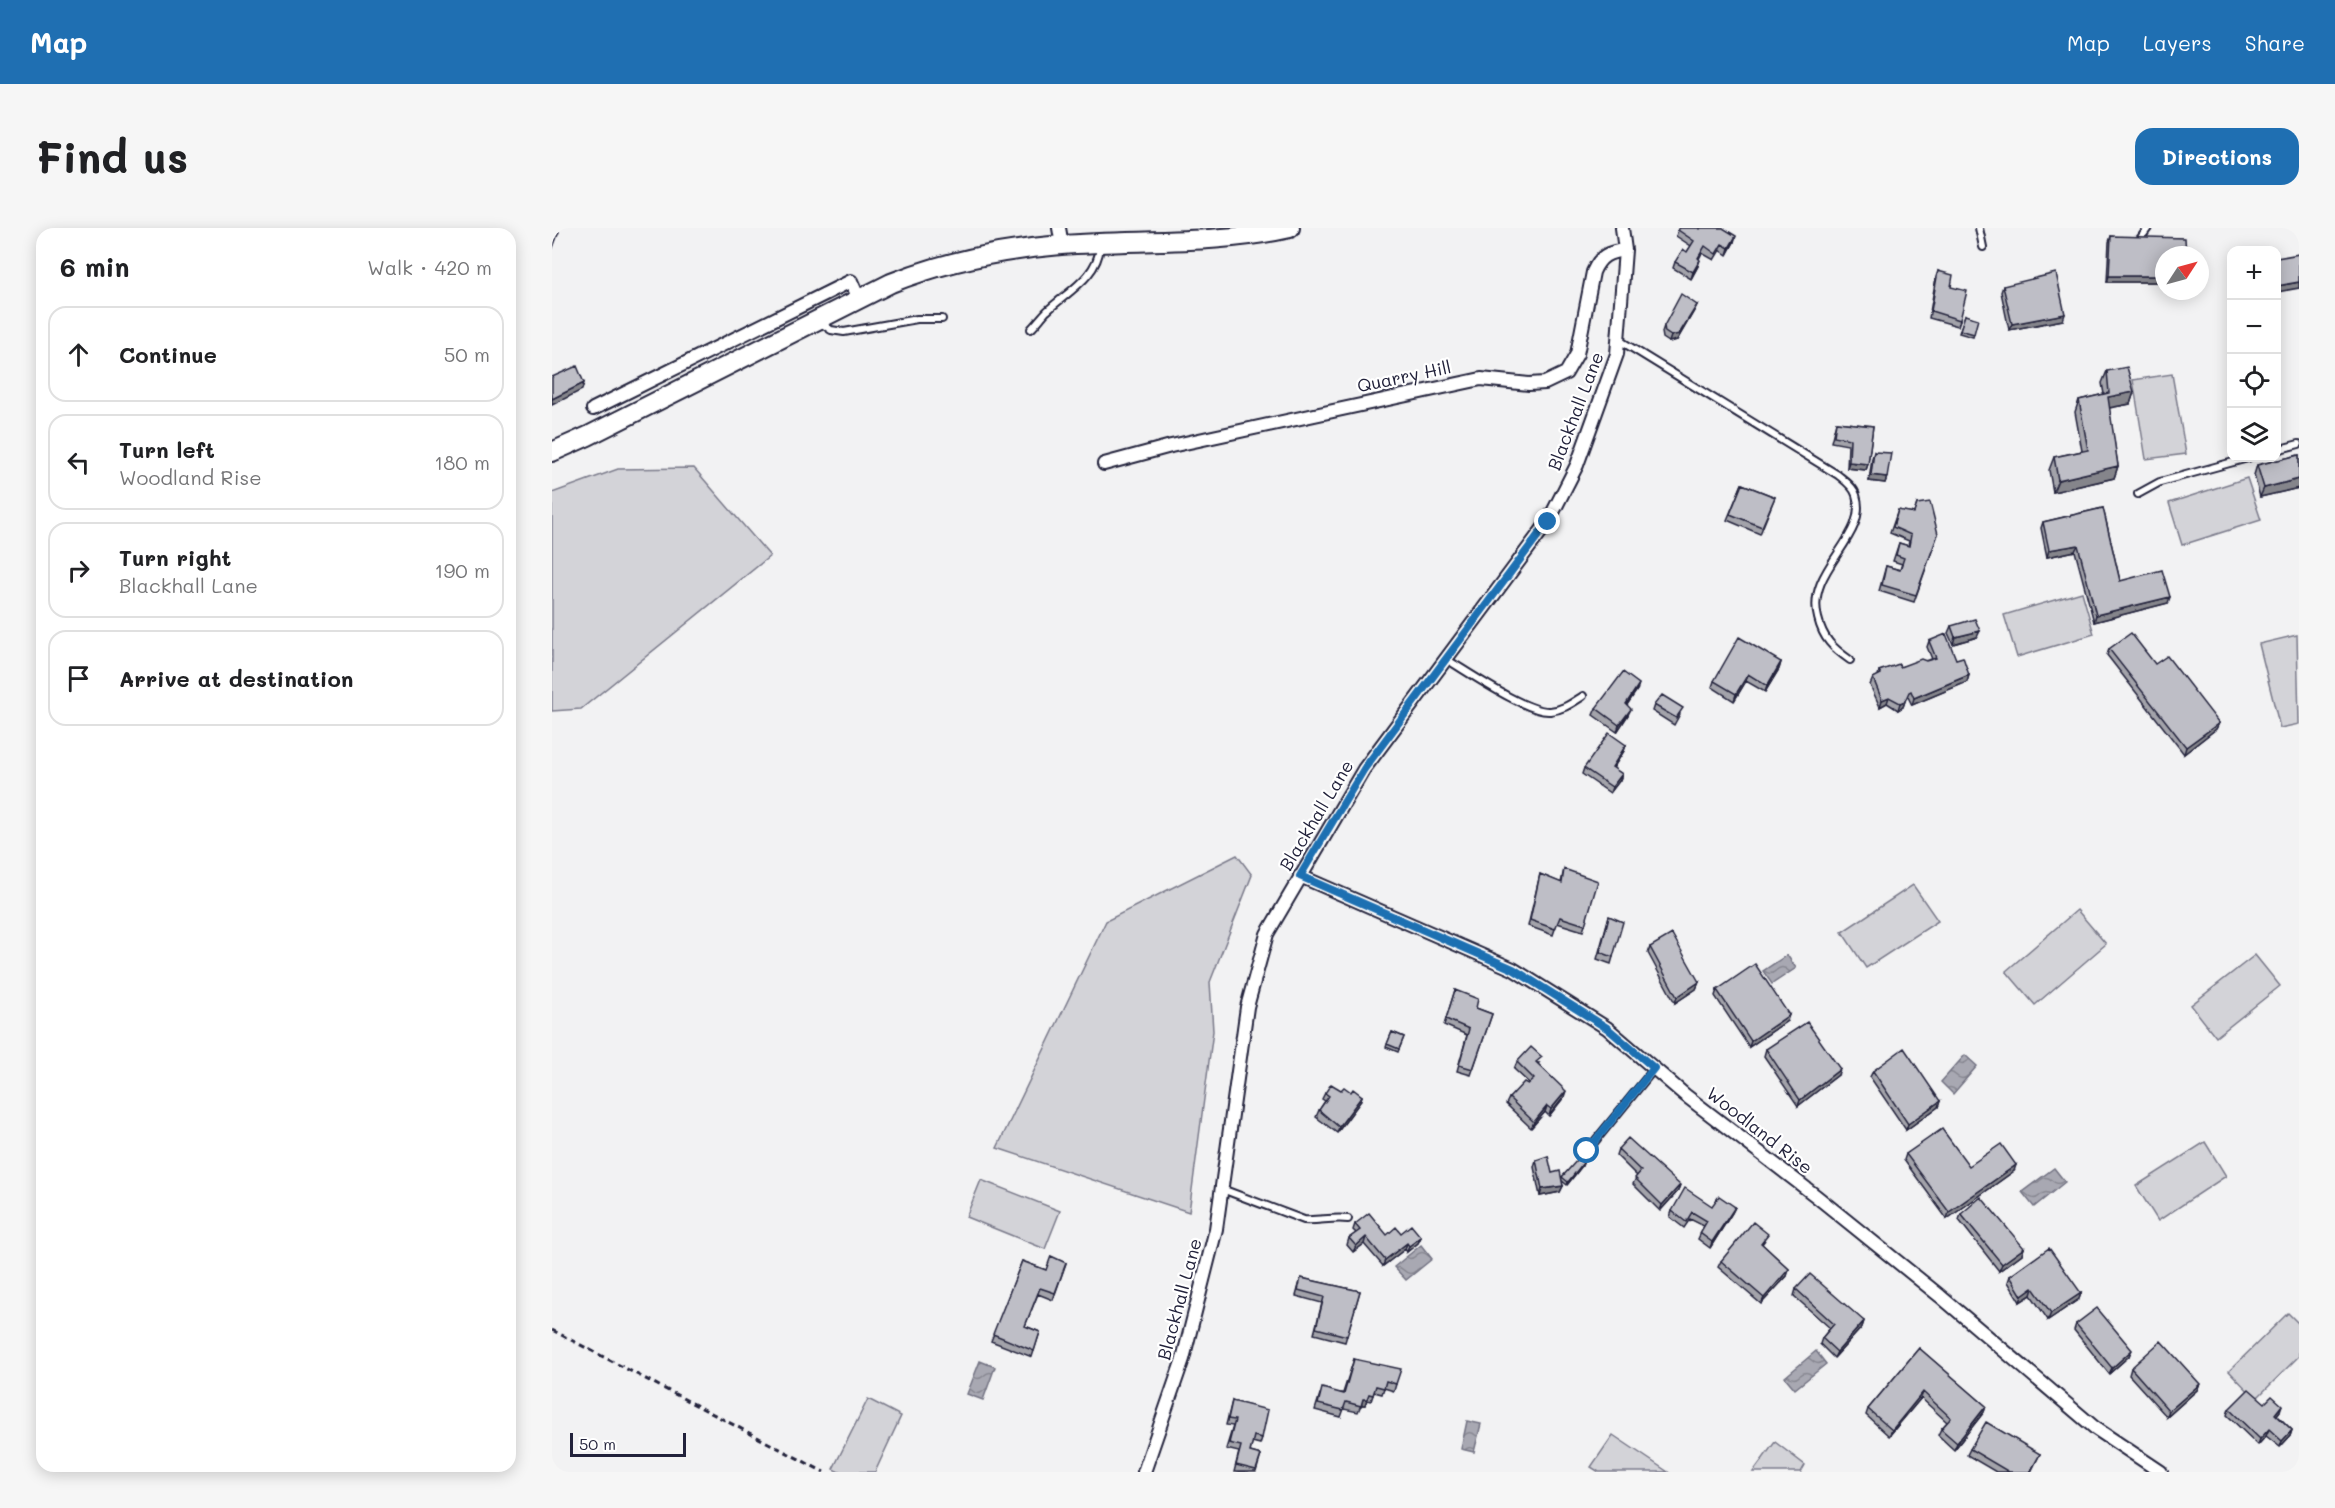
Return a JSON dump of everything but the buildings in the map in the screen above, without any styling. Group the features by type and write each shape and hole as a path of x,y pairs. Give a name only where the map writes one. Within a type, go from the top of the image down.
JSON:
{"main road":[{"path":"552,452 891,283 942,264 1005,251 1060,236 1100,244 1238,236 1290,228"}],"street":[{"name":"Blackhall Lane","path":"1144,1472 1183,1359 1216,1229 1248,1007 1267,934 1364,769 1548,522 1576,465 1617,354 1625,250 1622,228"},
{"name":"Quarry Hill","path":"1104,464 1182,443 1480,379 1529,384 1545,383 1566,373 1577,354 1593,272 1598,261 1613,252 1625,250"},
{"path":"593,408 851,281 859,299"},
{"path":"712,350 722,368"},
{"name":"Woodland Rise","path":"1300,876 1513,969 1607,1028 1940,1296 2095,1428 2161,1472"}],"lane":[{"path":"1979,228 1983,247"},
{"path":"2140,239 2148,228"},
{"path":"1031,329 1045,313 1082,283 1092,269 1100,244"},
{"path":"818,320 831,330 844,332 917,320 942,319"},
{"path":"1618,340 1838,475 1856,493 1858,507 1851,534 1824,574 1815,605 1822,633 1831,647 1850,660"},
{"path":"2281,449 2299,444"},
{"path":"2138,495 2160,482 2233,462"},
{"path":"1446,659 1526,706 1546,711 1562,709 1583,696"},
{"path":"1587,1151 1654,1068"},
{"path":"1221,1189 1304,1220 1348,1219"}],"path":[{"path":"552,1330 824,1472"}],"shaded area":[{"path":"2172,374 2186,454 2146,459 2133,380"},
{"path":"694,468 770,556 581,709 552,711 552,493 618,469"},
{"path":"2247,478 2261,520 2182,545 2169,503"},
{"path":"2082,592 2094,634 2017,657 2004,615"},
{"path":"2297,635 2299,724 2280,728 2259,644"},
{"path":"1237,855 1252,875 1210,982 1213,1031 1189,1212 997,1148 1106,921"},
{"path":"1913,885 1938,921 1866,968 1842,932"},
{"path":"2077,910 2106,944 2035,1005 2006,971"},
{"path":"2255,955 2280,986 2216,1037 2191,1005"},
{"path":"2205,1142 2226,1176 2158,1221 2136,1186"},
{"path":"981,1180 1060,1211 1045,1249 966,1217"},
{"path":"2288,1313 2299,1324 2299,1356 2256,1399 2229,1371"},
{"path":"868,1399 901,1416 875,1472 839,1472 833,1469"},
{"path":"1613,1435 1668,1472 1599,1472 1591,1467"},
{"path":"1775,1442 1805,1465 1801,1472 1753,1472"}],"water":[{"path":"1787,955 1796,968 1772,984 1763,971"},
{"path":"1965,1055 1977,1066 1953,1094 1941,1082"},
{"path":"2054,1168 2065,1182 2034,1207 2022,1192"},
{"path":"1421,1245 1432,1259 1406,1280 1394,1267"},
{"path":"1816,1351 1826,1364 1795,1389 1785,1377"},
{"path":"980,1361 995,1367 983,1400 967,1394"},
{"path":"1467,1421 1481,1424 1474,1452 1461,1449"}],"route":[{"path":"1548,522 1364,769 1300,876 1513,969 1607,1028 1654,1068 1587,1151"}]}
